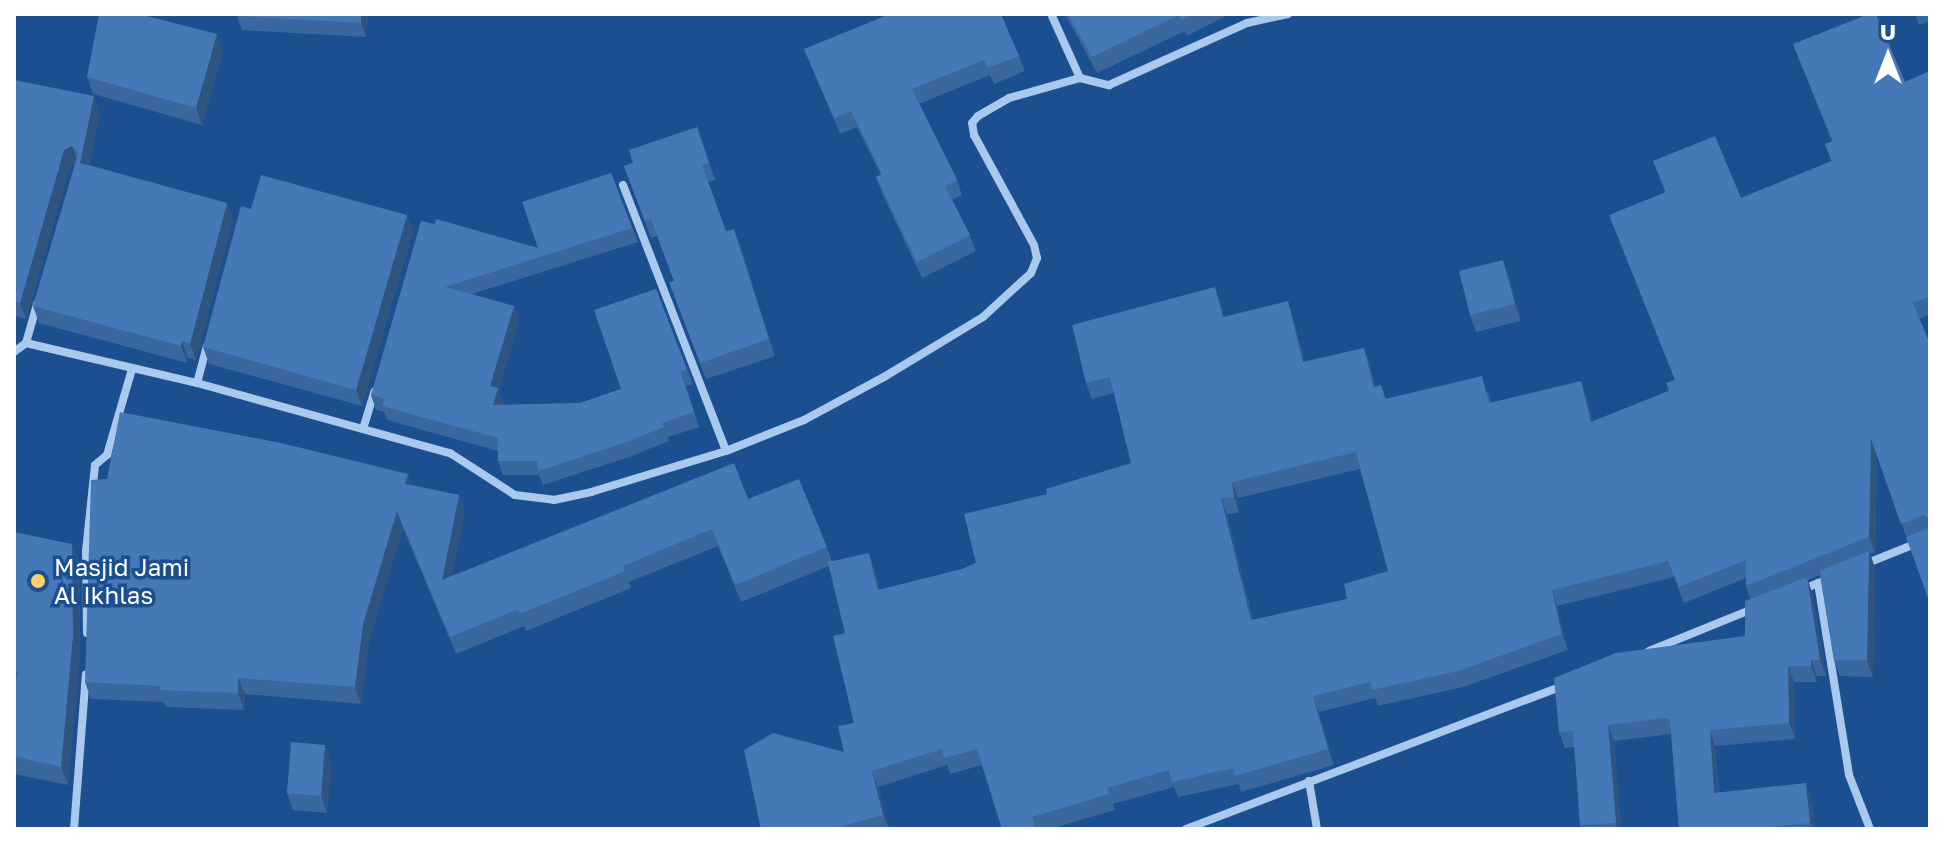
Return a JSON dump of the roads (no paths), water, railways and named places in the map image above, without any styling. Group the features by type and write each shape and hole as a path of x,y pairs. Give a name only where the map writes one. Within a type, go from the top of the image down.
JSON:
{"street":[{"path":"26,343 197,383 450,453 515,495 554,500 640,479 726,451 804,420 884,377 983,317 1031,273 1037,258 1034,245 974,135 972,123 1009,98 1080,78 1109,85 1245,18 1288,14"},
{"path":"1052,16 1080,78"},
{"path":"623,185 726,451"},
{"path":"14,352 26,343 39,300"},
{"path":"197,383 209,337"},
{"path":"87,643 86,551 95,465 107,455 132,369"},
{"path":"363,429 376,384"},
{"path":"1860,566 1930,538"},
{"path":"1789,594 1846,572"},
{"path":"1818,583 1849,775 1870,829"},
{"path":"1645,653 1760,606"},
{"path":"74,829 87,655"},
{"path":"1186,829 1572,682"},
{"path":"1309,781 1317,829"}],"place":[{"name":"Masjid Jami Al Ikhlas","path":"38,581"}]}
